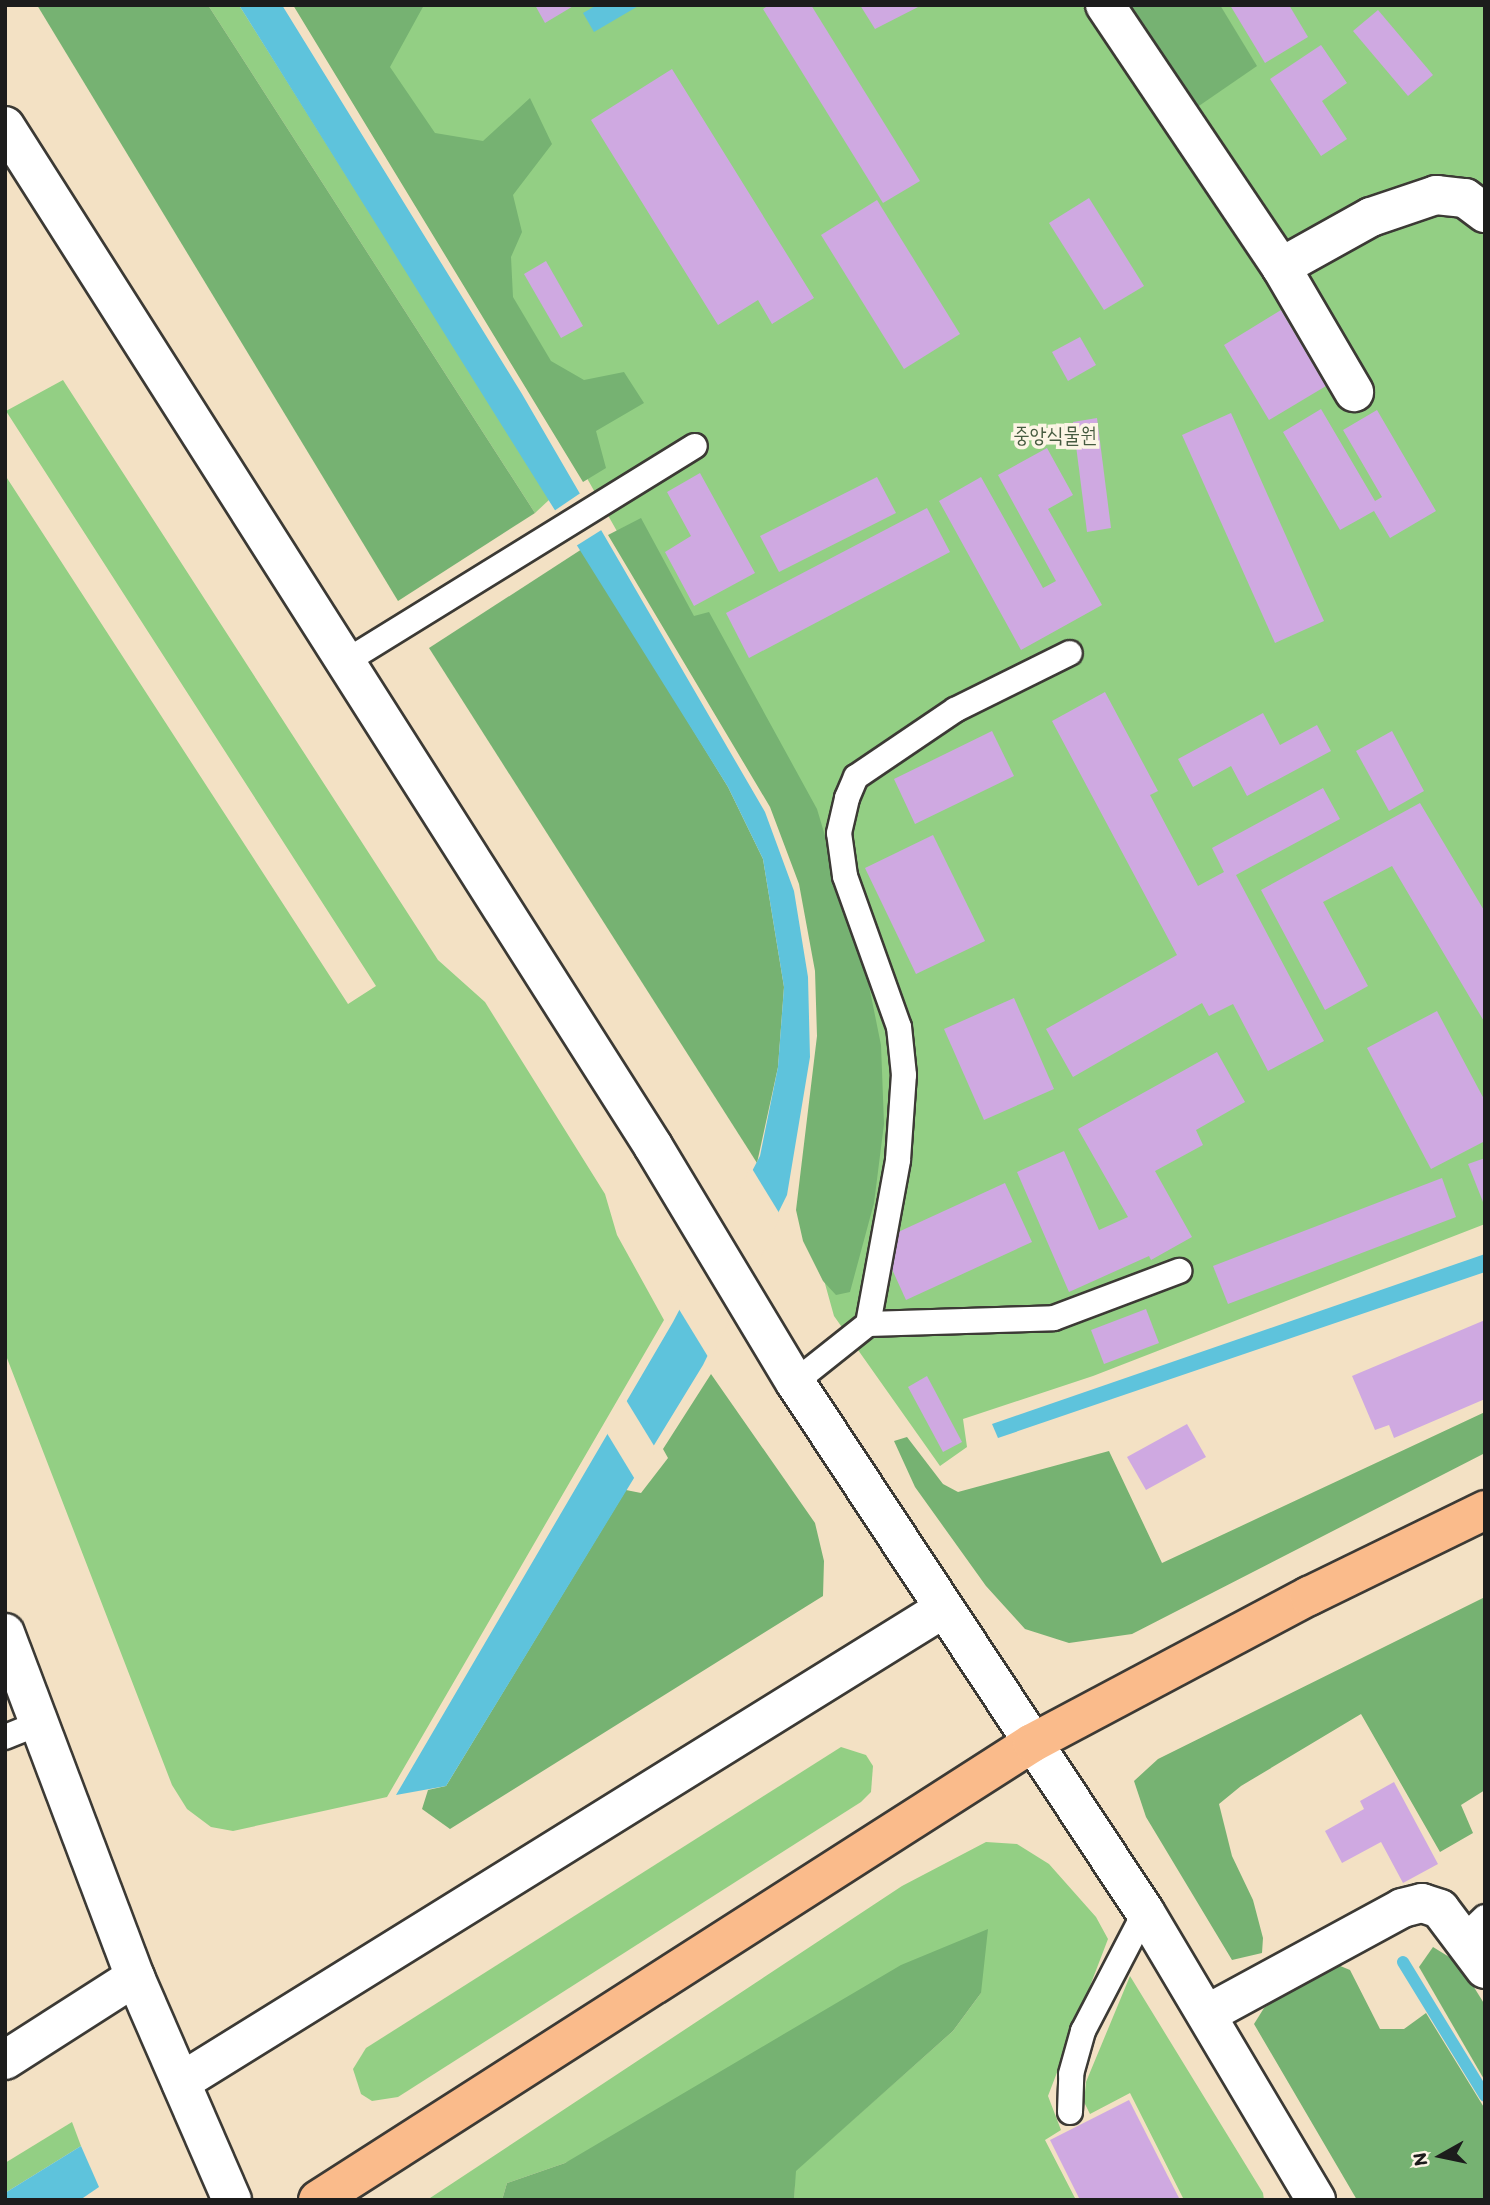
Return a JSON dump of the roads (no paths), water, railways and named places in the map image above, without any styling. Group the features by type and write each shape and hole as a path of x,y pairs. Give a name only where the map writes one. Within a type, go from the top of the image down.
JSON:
{"main road":[{"path":"318,2200 1032,1744 1188,1658 1485,1510"}],"street":[{"path":"1105,5 1281,267 1354,392"},
{"path":"5,126 15,166 345,662 653,1146 793,1378 1145,1912 1209,2013 1316,2200"},
{"path":"1281,267 1371,217 1422,198 1436,195 1465,198 1485,213"},
{"path":"181,2082 943,1609"},
{"path":"5,1633 21,1731 135,1977 232,2200"},
{"path":"1209,2013 1363,1928 1402,1908 1422,1903 1474,1927 1485,1969"},
{"path":"5,2060 135,1977"}],"lane":[{"path":"345,662 695,446"},
{"path":"868,1324 898,1160 904,1075 899,1027 845,876 839,833 847,797 856,777 956,710 1070,653"},
{"path":"793,1378 868,1324 1054,1318 1180,1271"},
{"path":"1070,2112 1071,2074 1083,2031 1145,1912"}],"water":[{"path":"239,5 282,5 522,394 765,812 794,891 808,977 810,1057 787,1195 703,1365 446,1786 396,1795 673,1322 760,1156 778,1067 784,987 763,859 728,787"},
{"path":"597,5 640,5 594,32 583,13"},
{"path":"1485,1254 1485,1272 998,1438 992,1424"},
{"path":"81,2146 99,2187 80,2200 5,2200 5,2193"}],"waterway":[{"path":"1403,1962 1485,2096"}],"park label":[{"name":"중앙식물원","path":"1055,435"}]}
